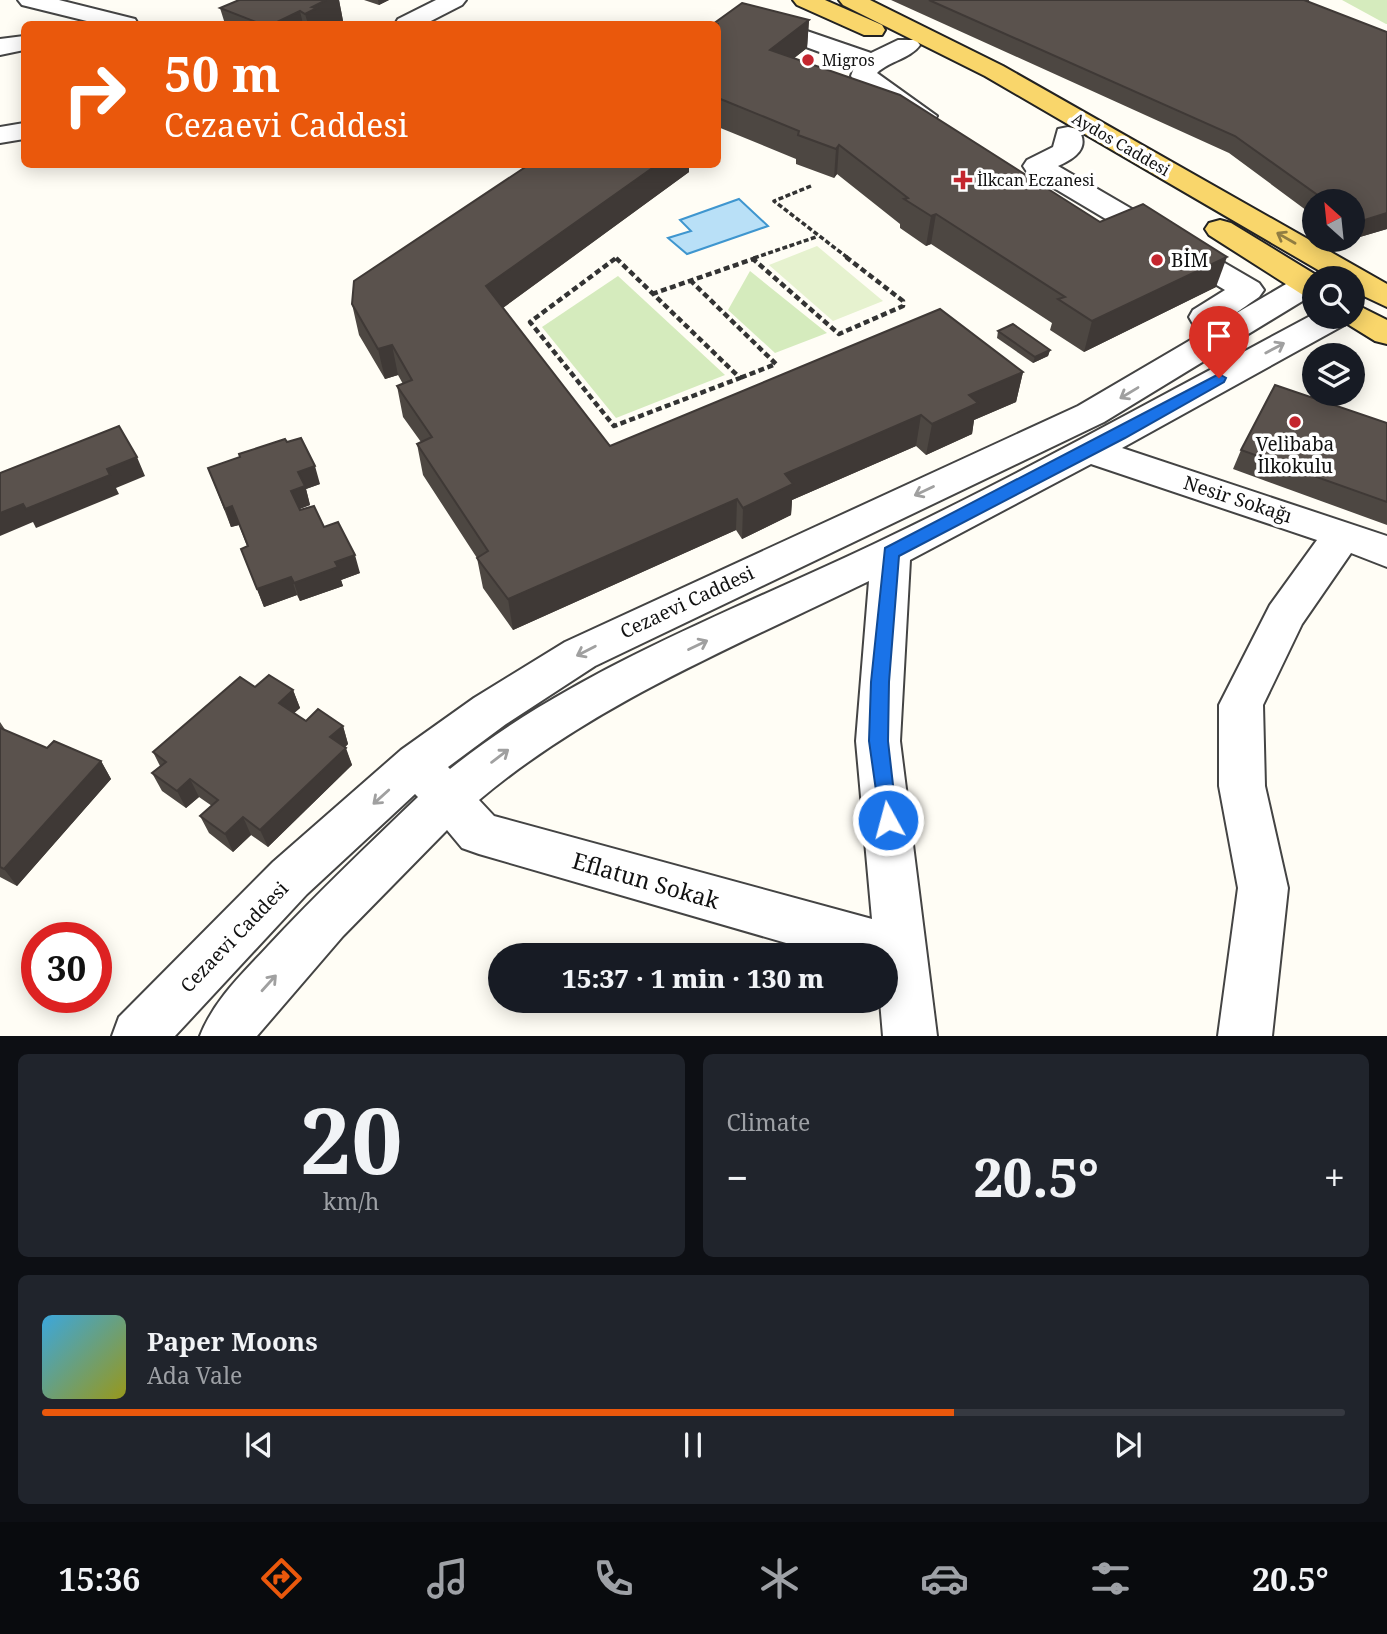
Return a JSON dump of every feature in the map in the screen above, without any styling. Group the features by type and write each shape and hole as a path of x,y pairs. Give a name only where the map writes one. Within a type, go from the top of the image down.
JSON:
{"main road":[{"name":"Aydos Caddesi","path":"805,0 907,45 1004,97 1302,280"},
{"name":"Aydos Caddesi","path":"851,0 994,71 1320,266"},
{"name":"Aydos Caddesi","path":"1365,290 1387,297"},
{"path":"1365,320 1387,334"}],"street":[{"path":"30,0 114,21"},
{"path":"413,21 454,0"},
{"path":"766,24 849,52 872,63"},
{"path":"0,47 21,44"},
{"path":"907,45 872,63 864,69 864,76 946,130"},
{"path":"0,135 21,132"},
{"path":"1068,135 1067,151 1037,166 1248,290 1146,355"},
{"name":"Cezaevi Caddesi","path":"226,1035 243,1011 325,920 489,711 580,654 1091,414 1302,292"},
{"name":"Cezaevi Caddesi","path":"138,1035 290,878 432,781 503,752 633,676 891,553 1312,329"},
{"name":"Nesir Sokağı","path":"1088,450 1343,534 1387,552"},
{"path":"1245,1035 1263,888 1242,786 1241,705 1285,616 1343,534"},
{"path":"891,553 878,741 910,1035"},
{"name":"Eflatun Sokak","path":"432,781 479,833 903,952"}],"path":[{"path":"752,258 839,334 903,306 903,301 774,201 811,186"},
{"path":"652,294 817,236"},
{"path":"690,280 776,364 614,426 530,322 616,258 740,377"}],"green space":[{"path":"1342,0 1387,0 1387,24 1386,24"},
{"path":"817,246 883,301 833,321 769,265"},
{"path":"750,271 827,333 775,353 728,310"},
{"path":"618,276 725,375 616,418 542,327"}],"water":[{"path":"739,199 768,226 687,254 668,238 691,231 680,220"}],"building":[{"path":"239,0 326,0 305,14 300,11 279,21 253,21 220,8"},
{"path":"929,0 1304,0 1387,32 1387,213 1365,220 1365,189 1309,189 1235,136"},
{"path":"742,3 809,20 770,50 900,95 1100,222 1143,204 1227,257 1092,321 1058,299 1065,297 936,214 931,216 904,199 908,198 839,145 836,149 798,135 799,131 721,99 721,21 717,21"},
{"path":"524,168 652,168 486,286 610,446 940,309 1023,372 969,395 978,403 932,424 921,415 785,474 793,484 743,508 737,499 508,599 477,558 488,551 417,444 432,437 397,386 412,380 392,345 378,349 352,304 354,281"},
{"path":"1013,324 1050,350 1035,357 998,331"},
{"path":"1275,385 1302,394 1302,406 1337,406 1387,423 1387,502 1241,450"},
{"path":"119,426 137,457 107,469 110,475 26,509 23,504 0,513 0,473"},
{"path":"301,438 315,466 298,472 305,486 291,491 300,510 314,506 324,527 338,522 355,555 335,562 338,567 294,583 291,577 257,589 241,549 248,546 232,506 225,509 208,468 240,457 239,454 285,439 287,442"},
{"path":"269,675 293,690 279,703 306,721 318,709 343,726 330,737 346,748 260,830 243,817 225,834 200,816 218,800 190,779 177,791 152,773 166,762 153,752 240,677 255,687"},
{"path":"0,728 47,748 54,741 101,761 4,869 0,867"}],"place":[{"name":"Migros","path":"808,60"},
{"name":"İlkcan Eczanesi","path":"963,180"},
{"name":"BİM","path":"1157,260"},
{"name":"Velibaba İlkokulu","path":"1295,422"}],"route":[{"path":"888,820 878,741 891,553 1119,434 1219,378"}]}
